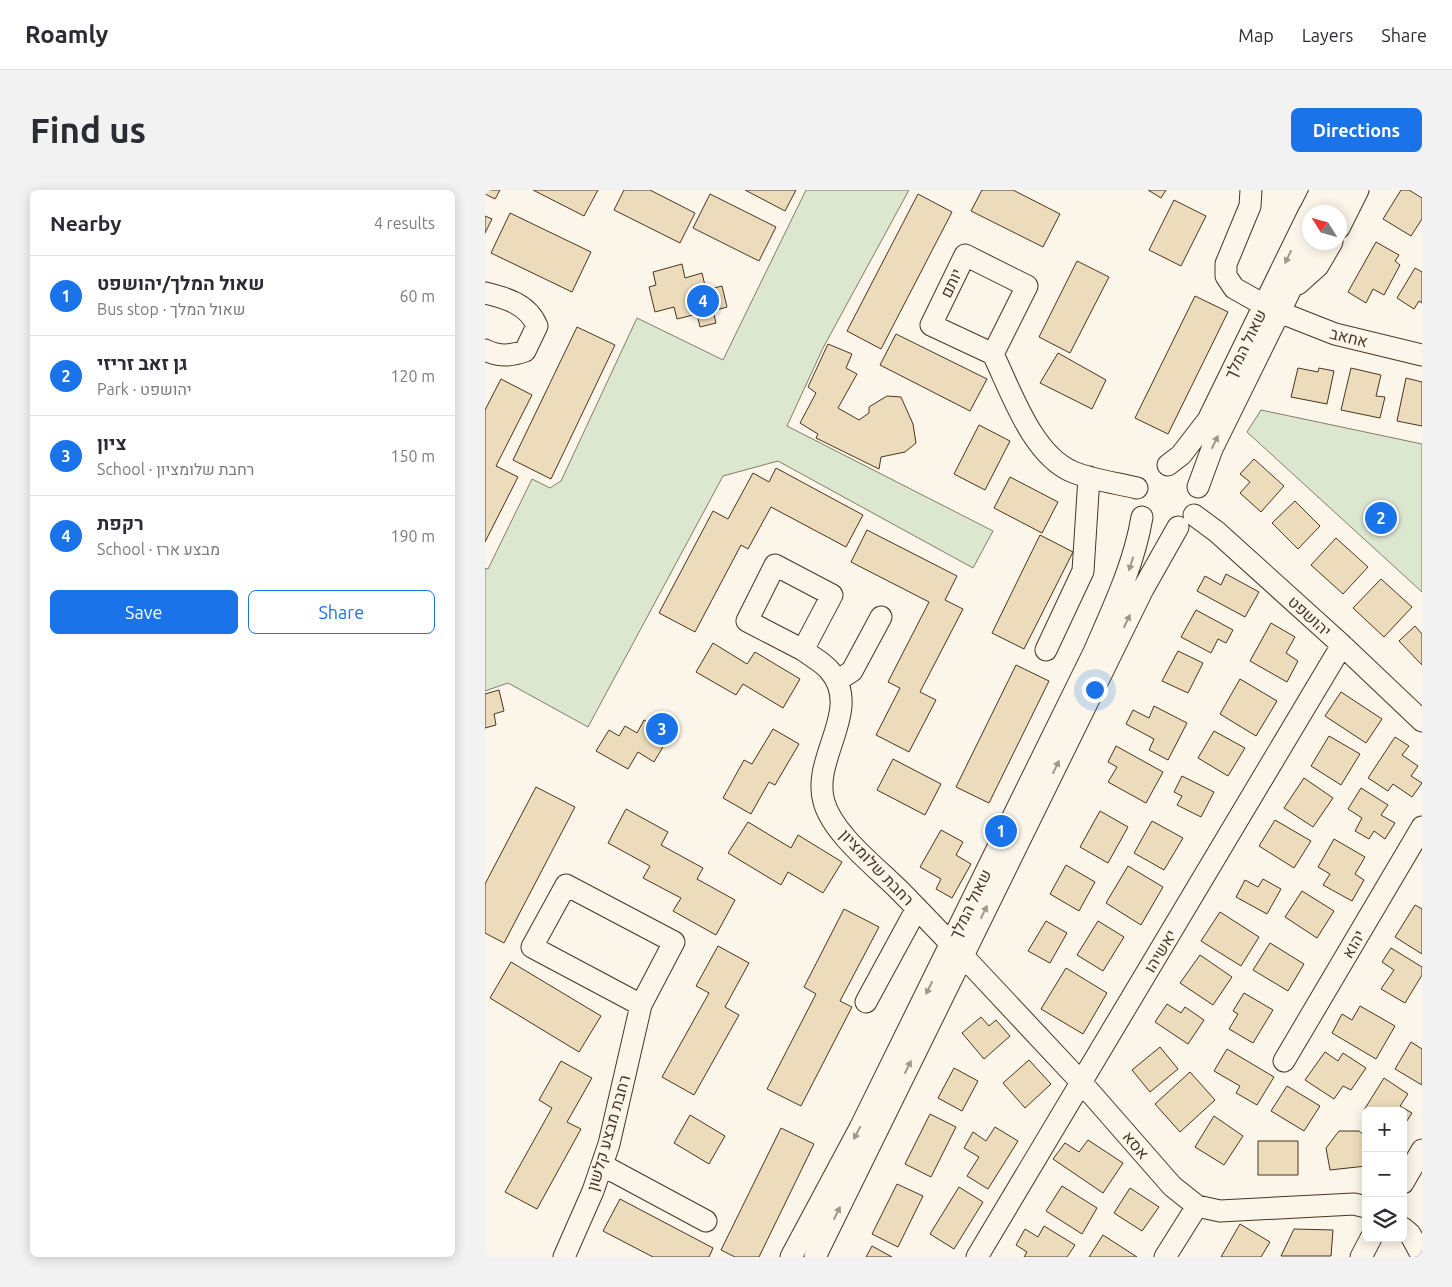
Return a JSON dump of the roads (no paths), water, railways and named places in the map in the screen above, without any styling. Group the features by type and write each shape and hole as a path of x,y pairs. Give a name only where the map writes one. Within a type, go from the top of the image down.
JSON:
{"street":[{"name":"אחאב","path":"1251,190 1250,206 1226,264 1226,276 1234,288 1272,309 1335,334 1422,355"},
{"name":"שאול המלך","path":"1314,205 1321,190"},
{"path":"1332,205 1339,190"},
{"path":"1347,213 1359,190"},
{"name":"שאול המלך","path":"1198,487 1302,233"},
{"name":"שאול המלך","path":"1168,465 1187,447 1208,420 1272,309 1291,288 1310,250"},
{"path":"1291,288 1312,274 1328,250"},
{"name":"יותם","path":"965,255 1027,286 993,354 931,325 965,255"},
{"path":"485,292 510,299 533,315 537,326 525,351 512,356 493,355 485,350"},
{"path":"993,354 1030,429 1043,449 1061,465 1089,477 1137,488"},
{"path":"1168,465 1187,471 1198,487 1200,497 1186,521 1158,528 1149,524 1137,508 1137,488 1148,471 1168,465"},
{"path":"1046,650 1083,571 1089,477"},
{"name":"שאול המלך","path":"815,1257 1101,636 1128,572 1142,516"},
{"name":"שאול המלך","path":"791,1257 957,950 1143,589 1186,521"},
{"name":"יהושפט","path":"1186,521 1217,532 1342,645 1422,721"},
{"path":"803,650 830,670 837,681 852,671 881,617"},
{"name":"יאשיהו","path":"977,1257 1342,645"},
{"name":"רחבת שלומציון","path":"837,681 843,693 842,705 825,760 822,781 824,802 845,837 957,950"},
{"name":"יהוא","path":"1284,1061 1422,827"},
{"name":"רחבת מבצע קלשון","path":"564,1257 593,1191 602,1165 641,1005 675,942 566,884 532,947 641,1005"},
{"path":"866,1002 917,908"},
{"name":"אסא","path":"957,950 1081,1082 1172,1186 1197,1206 1220,1211 1354,1204 1362,1206"},
{"path":"1407,1175 1422,1150"},
{"path":"602,1165 706,1221"},
{"path":"1165,1257 1197,1206"},
{"path":"1407,1231 1422,1256"},
{"path":"1361,1257 1369,1242"}],"place":[{"name":"רקפת","path":"703,301"},
{"name":"גן זאב זריזי","path":"1381,518"},
{"name":"ציון","path":"662,729"},
{"name":"שאול המלך/יהושפט","path":"1001,831"}]}
